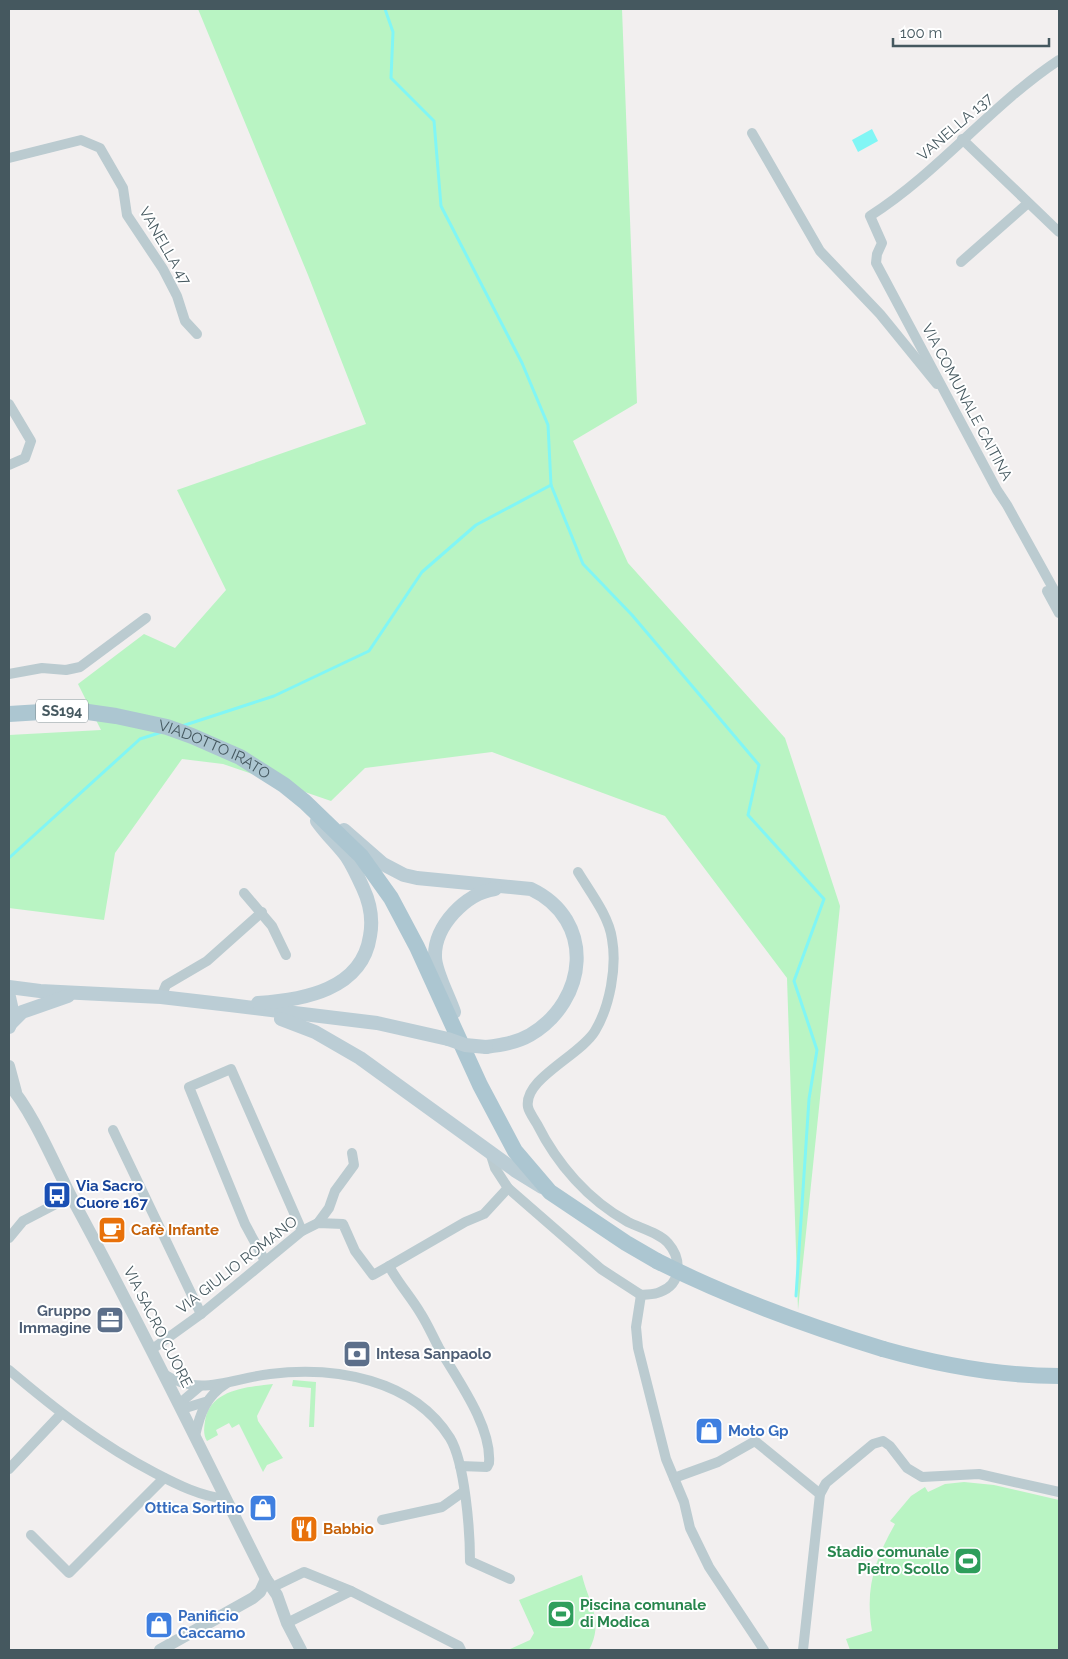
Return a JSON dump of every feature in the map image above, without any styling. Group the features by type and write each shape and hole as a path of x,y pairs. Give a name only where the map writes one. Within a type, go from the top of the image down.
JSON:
{"main road":[{"name":"VIADOTTO IRATO","path":"9,714 74,710 116,716 167,727 216,746 262,771 305,802 362,856 391,898 417,947 480,1085 515,1151 550,1192 626,1244 657,1261 745,1302 790,1320 883,1348 962,1368 1059,1376"},
{"path":"9,987 161,997 230,1005 255,1010 377,1023 465,1045 486,1047 504,1045 530,1036 556,1015 572,985 577,958 576,944 573,931 566,919 545,896 531,889 518,886 416,878 399,873 383,864 328,815 305,802"},
{"path":"230,1005 280,1002 320,993 349,975 362,961 367,950 372,920 364,890 347,858 321,827 305,802"},
{"path":"480,1085 435,958 436,948 445,925 452,914 464,903 477,894 489,890 518,886"},
{"path":"10,1026 22,1012 40,1004 80,993"},
{"path":"9,997 12,1006 10,1026"},
{"path":"255,1010 300,1025 360,1058 490,1152 550,1192"}],"street":[{"name":"VANELLA 137","path":"870,216 888,204 962,139 1059,60"},
{"path":"752,133 820,251 880,314 924,370 943,390"},
{"path":"962,139 1059,232"},
{"name":"VANELLA 47","path":"9,158 81,140 100,148 123,188 127,215 163,269 177,296 185,321 197,334"},
{"path":"960,262 1028,203"},
{"name":"VIA COMUNALE CAITINA","path":"870,216 882,243 877,254 876,263 996,490 1008,505 1059,598"},
{"path":"9,404 31,441 25,458 9,466"},
{"path":"996,490 1002,509 1059,613"},
{"path":"9,674 42,668 66,670 80,667 146,618"},
{"path":"490,1152 495,1168 508,1188 601,1269 641,1295 660,1292 674,1282 678,1271 676,1255 667,1241 626,1221 589,1194 564,1167 545,1140 528,1107 530,1092 541,1077 580,1049 596,1030 606,1004 614,963 612,937 603,915 578,872"},
{"path":"244,893 272,926 286,955"},
{"path":"161,997 166,985 207,961 262,912"},
{"name":"VIA SACRO CUORE","path":"9,1066 12,1089 71,1196 181,1406 194,1436 280,1605"},
{"path":"265,1261 245,1224 189,1086 231,1069 302,1231"},
{"path":"112,1130 201,1314"},
{"path":"318,1223 329,1208 335,1191 354,1165 352,1153"},
{"path":"460,1466 487,1467 490,1458 485,1432 456,1372 389,1266 465,1222 484,1214 508,1188"},
{"path":"9,1238 23,1222 71,1196"},
{"name":"VIA GIULIO ROMANO","path":"151,1350 201,1314 302,1231 318,1223 343,1224 355,1251 373,1275 389,1266"},
{"path":"641,1295 636,1327 638,1348 666,1459 684,1502 690,1528 709,1566 764,1650"},
{"path":"9,1370 61,1414 116,1451 164,1478 206,1497 226,1499"},
{"path":"164,1374 180,1383 199,1386 270,1374 299,1372 340,1375 384,1384 404,1394 423,1407 450,1439 460,1466 470,1530 470,1561 510,1579"},
{"path":"194,1436 200,1412 205,1402 219,1388 230,1382"},
{"path":"181,1406 199,1386"},
{"path":"181,1406 205,1402"},
{"path":"9,1469 61,1414"},
{"path":"674,1478 718,1462 755,1441 820,1494"},
{"path":"803,1650 820,1494 826,1484 873,1444 883,1441 890,1446 907,1468 922,1477 979,1474 1059,1492"},
{"path":"31,1535 69,1573 164,1478"},
{"path":"382,1520 442,1507 463,1492"},
{"path":"160,1650 253,1598 270,1583 304,1572 351,1592 459,1646 461,1650"},
{"path":"287,1623 351,1592"},
{"path":"253,1598 270,1599 280,1605 301,1650"}],"green space":[{"path":"198,9 622,9 637,403 573,441 628,563 785,738 840,906 798,1310 787,978 665,816 492,752 365,768 331,801 223,764 182,759 115,853 104,920 9,908 9,735 101,730 78,684 144,634 175,648 226,590 177,490 366,424 308,275"},
{"path":"293,1380 316,1382 314,1427 309,1427 311,1388 292,1386"},
{"path":"273,1384 257,1416 258,1421 283,1458 267,1465 263,1472 239,1424 232,1428 229,1423 216,1430 218,1435 207,1441 204,1434 204,1426 208,1410 222,1396 242,1389"},
{"name":"Stadio comunale Pietro Scollo","path":"964,1482 994,1485 1059,1500 1059,1650 850,1650 846,1639 872,1631 870,1616 871,1588 877,1563 895,1524 890,1521 911,1496 925,1487 928,1492 945,1484"},
{"name":"Piscina comunale di Modica","path":"582,1575 594,1612 596,1630 589,1650 508,1650 530,1640 534,1633 519,1600"}],"water":[{"path":"872,129 878,141 858,152 852,140"}],"waterway":[{"path":"385,9 393,32 391,78 434,121 441,206 522,363 548,425 551,485 583,564 632,615 759,765 748,815 824,899 794,981 817,1050 809,1099 796,1296"},
{"path":"182,726 274,696 369,651 422,572 476,525 551,485"},
{"path":"9,858 140,739 162,732"}],"place":[{"name":"Via Sacro Cuore 167","path":"57,1195"},
{"name":"Cafè Infante","path":"112,1230"},
{"name":"Gruppo Immagine","path":"110,1320"},
{"name":"Intesa Sanpaolo","path":"357,1354"},
{"name":"Moto Gp","path":"709,1431"},
{"name":"Ottica Sortino","path":"263,1508"},
{"name":"Babbio","path":"304,1529"},
{"name":"Stadio comunale Pietro Scollo","path":"968,1561"},
{"name":"Piscina comunale di Modica","path":"561,1614"},
{"name":"Panificio Caccamo","path":"159,1625"}]}
